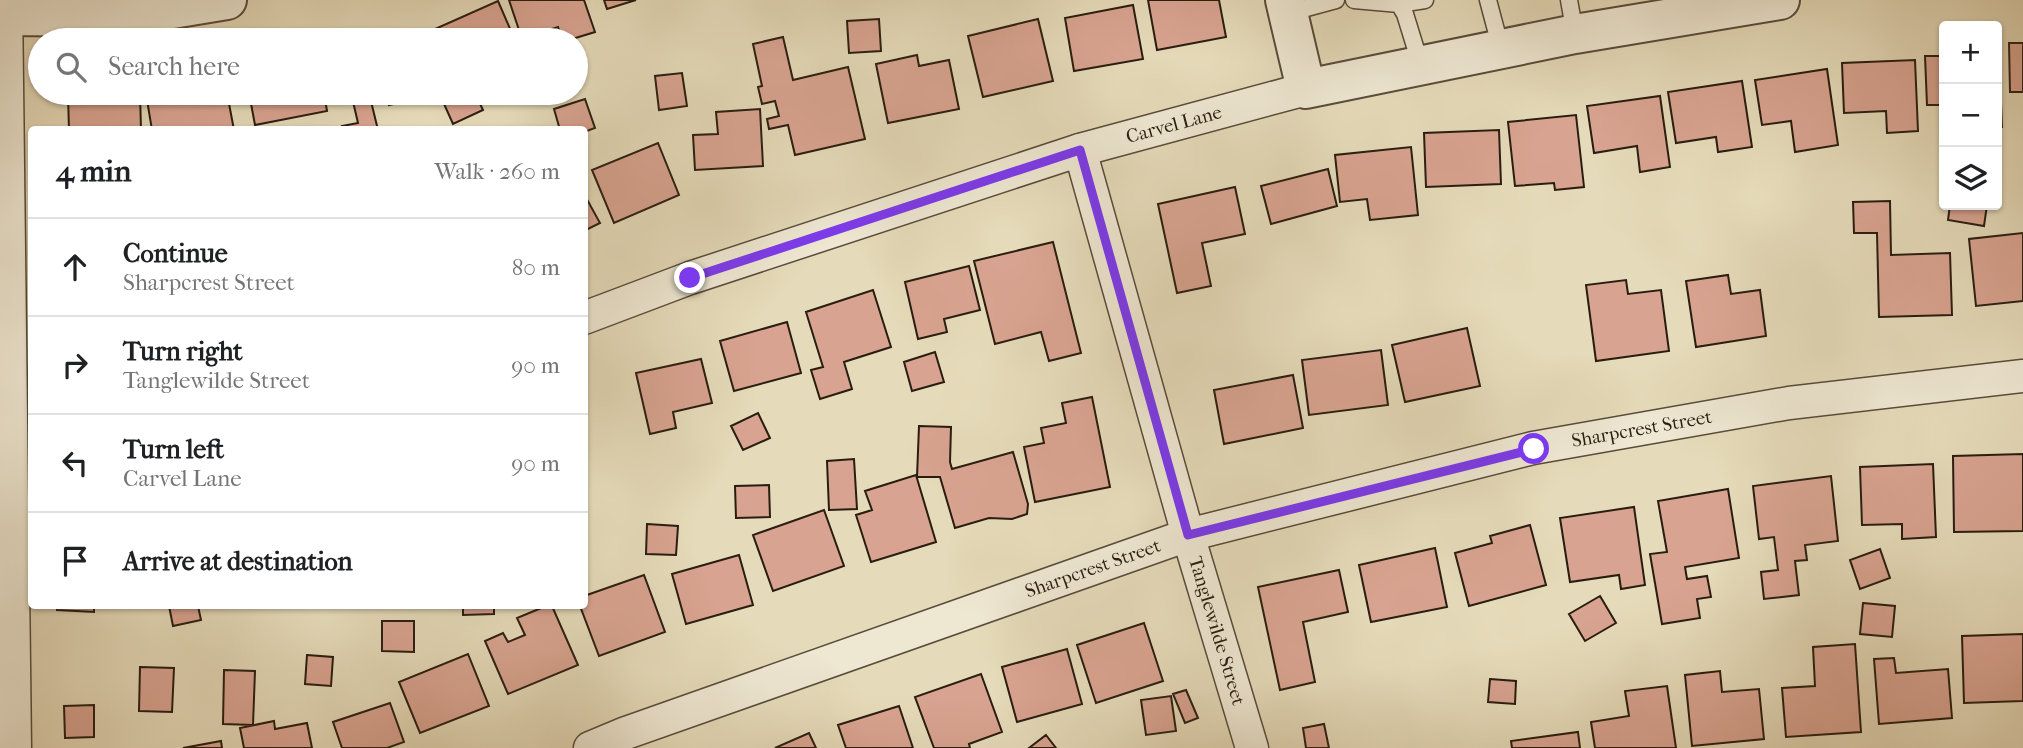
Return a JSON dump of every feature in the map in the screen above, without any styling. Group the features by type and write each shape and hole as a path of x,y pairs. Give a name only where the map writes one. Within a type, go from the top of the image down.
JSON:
{"street":[{"path":"15,748 22,454 4,11 124,17 227,0"},
{"name":"Carvel Lane","path":"588,316 690,278 1080,150 1306,89 1502,49 1572,17 1780,0"},
{"path":"1286,7 1306,89"},
{"name":"Tanglewilde Street","path":"1080,150 1188,535 1252,748"},
{"name":"Sharpcrest Street","path":"590,748 1188,535 1534,449 1789,403 2023,376"}],"lane":[{"path":"1286,7 1336,0"},
{"path":"1354,0 1399,5 1425,0"},
{"path":"1488,0 1502,49"},
{"path":"1399,5 1405,14 1421,66"}],"building":[{"path":"509,0 584,0 595,32 588,34 588,28 518,28"},
{"path":"604,0 636,0 607,9"},
{"path":"1148,0 1219,0 1226,37 1157,50"},
{"path":"498,1 510,28 437,28"},
{"path":"1133,5 1143,59 1074,71 1065,18"},
{"path":"879,19 881,51 849,53 847,21"},
{"path":"1038,19 1053,81 983,97 968,36"},
{"path":"783,37 793,80 848,67 865,139 795,155 788,125 769,129 767,119 779,116 775,101 762,104 758,87 762,86 753,44"},
{"path":"2009,43 2023,43 2023,92 2010,92"},
{"path":"917,55 919,66 949,60 959,109 888,123 876,64"},
{"path":"1925,56 1939,56 1939,105 1927,105"},
{"path":"1915,60 1918,131 1887,133 1886,111 1844,113 1842,63"},
{"path":"1827,69 1838,145 1795,152 1791,121 1762,125 1755,80"},
{"path":"682,73 687,106 659,110 655,76"},
{"path":"1742,81 1752,147 1718,152 1716,137 1676,143 1668,92"},
{"path":"1660,96 1670,167 1640,172 1637,146 1594,153 1587,106"},
{"path":"68,105 140,105 141,126 69,126"},
{"path":"148,105 229,105 233,126 151,126"},
{"path":"251,105 326,105 327,111 255,125"},
{"path":"354,105 372,105 377,126 342,126 358,123"},
{"path":"444,105 481,105 483,110 453,124"},
{"path":"566,105 587,105 595,128 588,131 588,126 559,126 554,109"},
{"path":"760,109 763,166 695,170 693,135 718,134 716,112"},
{"path":"1576,115 1584,187 1555,190 1554,183 1515,186 1508,122"},
{"path":"1499,130 1501,184 1426,187 1424,133"},
{"path":"658,143 679,195 614,223 592,170"},
{"path":"1411,147 1418,215 1370,220 1367,199 1340,202 1335,155"},
{"path":"1328,169 1337,206 1271,224 1261,186"},
{"path":"1235,187 1245,234 1202,243 1211,286 1177,293 1158,204"},
{"path":"588,201 600,223 588,229"},
{"path":"1890,201 1891,255 1950,253 1952,315 1879,317 1877,233 1854,233 1853,202"},
{"path":"1949,210 1986,210 1984,226 1948,220"},
{"path":"2023,233 2023,301 1976,306 1969,239"},
{"path":"1053,242 1081,353 1049,361 1041,332 995,344 974,261"},
{"path":"969,266 980,310 944,319 947,332 918,339 905,282"},
{"path":"1728,275 1731,294 1760,290 1766,336 1696,347 1686,281"},
{"path":"1626,280 1628,294 1661,290 1669,351 1596,361 1586,285"},
{"path":"873,290 891,347 844,362 852,389 820,399 811,370 823,367 806,312"},
{"path":"787,322 801,373 734,391 720,341"},
{"path":"1467,328 1480,386 1405,402 1392,345"},
{"path":"1381,350 1388,405 1309,415 1302,360"},
{"path":"935,352 944,382 912,391 904,362"},
{"path":"701,359 712,403 673,412 676,428 650,434 636,373"},
{"path":"1293,375 1303,428 1224,444 1214,390"},
{"path":"1092,397 1110,487 1035,502 1024,447 1044,443 1041,428 1066,423 1062,403"},
{"path":"758,413 770,438 743,450 731,426"},
{"path":"919,426 951,427 952,469 1013,452 1028,504 1027,514 1012,519 989,518 955,528 940,477 917,477"},
{"path":"2023,454 2023,531 1954,532 1953,456"},
{"path":"854,459 857,509 829,510 827,461"},
{"path":"1933,464 1936,537 1902,539 1902,524 1862,525 1860,467"},
{"path":"916,475 936,542 871,562 856,515 872,510 865,491"},
{"path":"1831,476 1838,541 1805,545 1807,560 1795,561 1799,595 1764,599 1761,572 1778,570 1774,537 1759,539 1753,486"},
{"path":"769,485 770,517 736,518 735,486"},
{"path":"1728,489 1739,558 1685,567 1687,579 1707,576 1711,597 1697,599 1700,618 1662,624 1650,554 1667,552 1658,501"},
{"path":"1634,507 1645,585 1621,589 1619,575 1570,582 1560,518"},
{"path":"824,510 844,566 773,591 753,535"},
{"path":"647,524 678,526 676,555 646,554"},
{"path":"1530,525 1546,585 1469,606 1455,553 1492,543 1490,536"},
{"path":"1435,548 1447,607 1371,622 1359,565"},
{"path":"1880,549 1890,578 1860,589 1850,560"},
{"path":"739,555 753,605 686,624 672,574"},
{"path":"1339,570 1348,612 1303,622 1315,682 1280,690 1258,587"},
{"path":"644,575 665,632 599,656 581,609 588,609 588,595"},
{"path":"1600,596 1616,623 1585,641 1569,614"},
{"path":"1863,603 1895,606 1892,637 1860,634"},
{"path":"94,609 94,612 57,610"},
{"path":"170,609 199,609 201,620 173,626"},
{"path":"463,609 494,609 494,614 463,615"},
{"path":"539,609 553,609 578,665 508,694 485,641 503,633 508,642 525,635 517,618"},
{"path":"382,621 414,621 414,652 382,651"},
{"path":"1144,623 1163,681 1096,703 1077,645"},
{"path":"2023,634 2023,701 1964,703 1962,636"},
{"path":"1855,644 1861,732 1786,737 1782,688 1815,686 1813,647"},
{"path":"1067,649 1082,704 1017,722 1002,667"},
{"path":"468,654 489,706 420,733 399,682"},
{"path":"307,655 333,657 331,686 305,684"},
{"path":"1894,658 1896,673 1948,669 1952,718 1879,724 1874,659"},
{"path":"140,667 174,668 172,712 139,711"},
{"path":"224,670 255,671 253,725 223,724"},
{"path":"1720,671 1722,692 1759,689 1764,739 1692,746 1685,675"},
{"path":"981,674 1002,732 969,744 970,748 934,748 915,697"},
{"path":"1490,679 1516,681 1515,704 1488,702"},
{"path":"1667,686 1676,748 1595,748 1591,722 1629,716 1625,691"},
{"path":"1186,690 1198,718 1185,723 1173,694"},
{"path":"1171,696 1176,731 1146,735 1141,700"},
{"path":"390,703 404,742 387,748 342,748 333,722"},
{"path":"94,705 94,737 65,738 64,706"},
{"path":"899,706 913,748 846,748 838,725"},
{"path":"274,721 275,729 307,723 312,748 244,748 240,728"},
{"path":"1324,724 1329,748 1306,748 1303,728"},
{"path":"1578,732 1580,748 1512,748 1511,741"},
{"path":"809,733 816,748 775,748"},
{"path":"1046,735 1056,748 1029,748"},
{"path":"221,741 222,748 183,748"}],"route":[{"path":"690,278 1080,150 1188,535 1534,449"}]}
